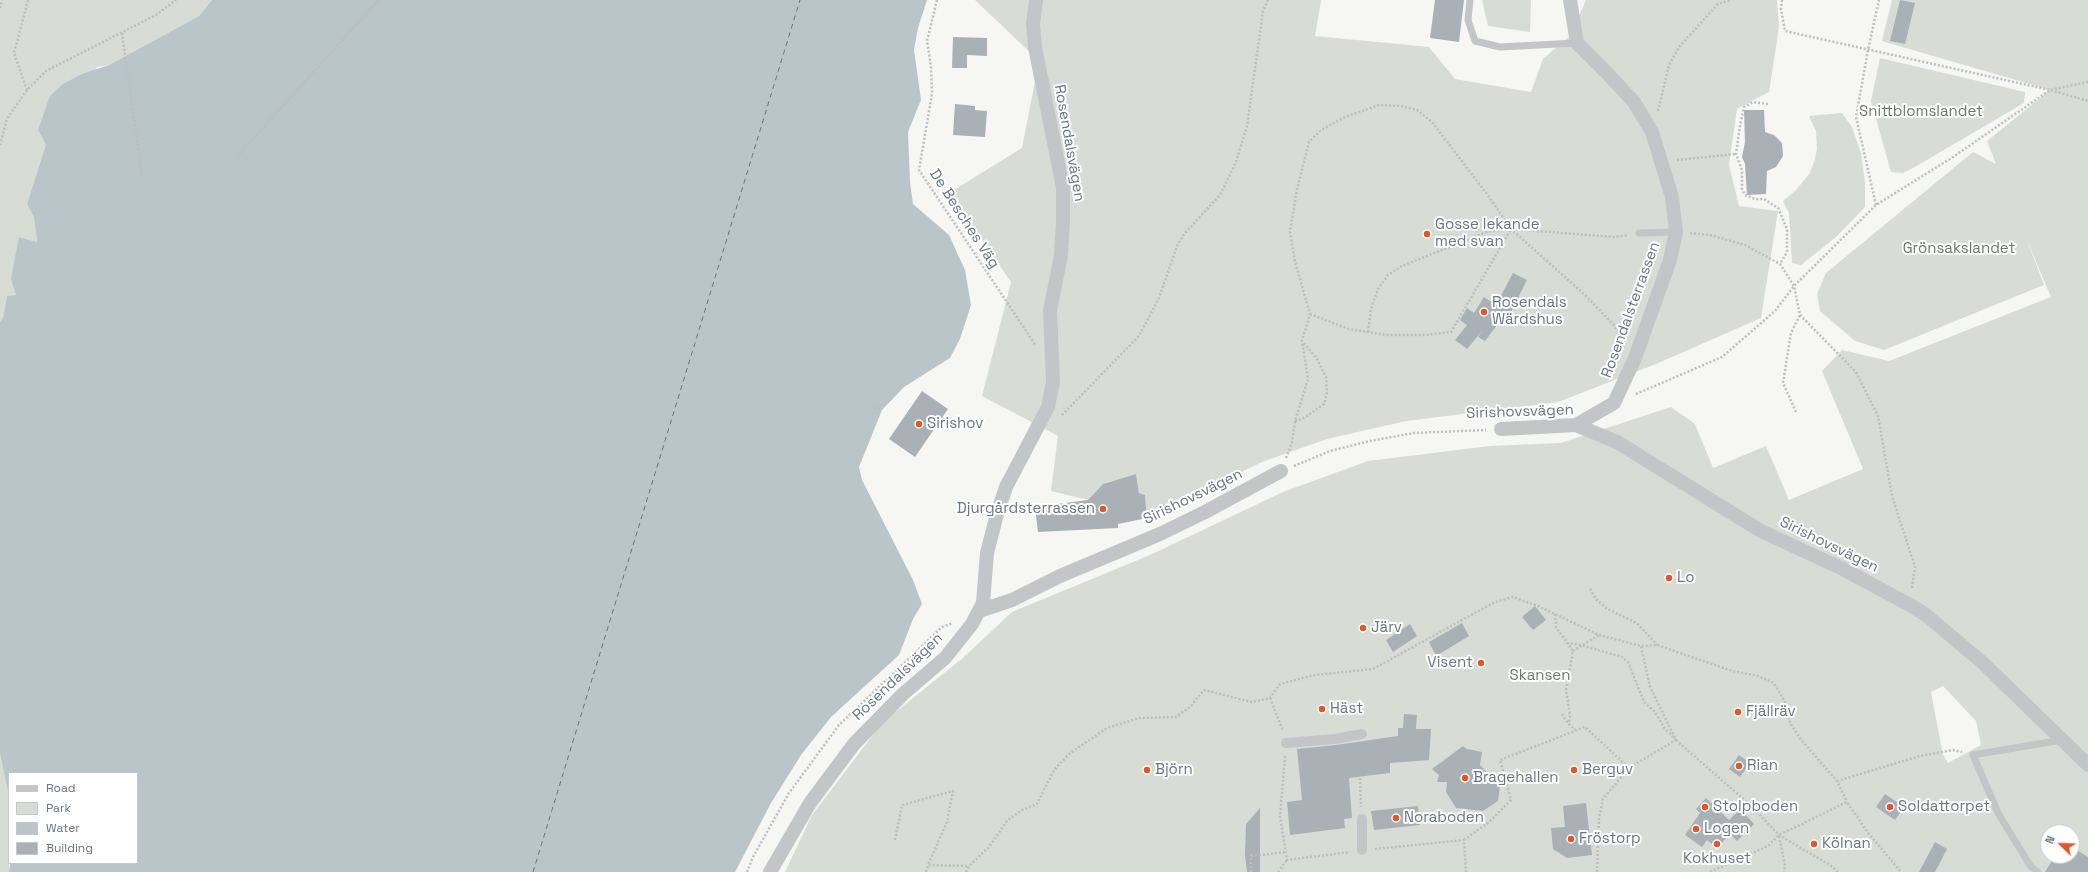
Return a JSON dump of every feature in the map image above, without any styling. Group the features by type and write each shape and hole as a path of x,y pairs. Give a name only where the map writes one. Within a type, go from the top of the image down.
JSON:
{"street":[{"name":"Rosendalsvägen","path":"770,872 810,803 854,744 878,718 955,647 972,624 979,611 985,587 987,554 997,514 1012,474 1045,416 1053,387 1050,310 1061,254 1063,221 1062,188 1035,47 1033,24 1036,0"},
{"path":"1570,0 1576,43"},
{"name":"Rosendalsterrassen","path":"1576,43 1634,102 1652,132 1672,197 1676,232 1670,260 1635,358 1614,403"},
{"path":"1576,425 1614,403"},
{"name":"Sirishovsvägen","path":"1501,429 1576,425 1617,442 1761,531 1843,569 1910,605 1926,615 1983,663 2088,765"},
{"name":"Sirishovsvägen","path":"979,611 1012,600 1060,576 1160,534 1205,512 1281,471"},
{"path":"1286,743 1335,739 1362,734"},
{"path":"1362,819 1362,850"}],"lane":[{"path":"1470,0 1468,20 1475,41 1500,47 1576,43"},
{"path":"1639,233 1676,232"},
{"path":"2038,872 2031,867 1998,813 1973,755 2062,740"}],"path":[{"path":"0,8 2,0"},
{"path":"27,90 14,53 28,0"},
{"path":"0,145 7,119 27,90 46,72 156,15 176,0"},
{"path":"237,156 379,0"},
{"name":"De Besches Väg","path":"937,0 927,41 931,67 932,94 919,170 1038,349 1052,359"},
{"path":"1045,416 1061,415 1139,336 1154,308 1177,246 1188,229 1220,195 1236,162 1247,126 1263,11 1268,0"},
{"path":"1652,132 1670,65 1679,47 1718,4 1731,0"},
{"path":"1782,0 1781,9 1785,31 2050,90 2088,100"},
{"path":"1876,205 1856,117 1879,0"},
{"path":"122,33 142,175"},
{"path":"1614,403 1722,357 1775,311 1794,286 1876,205 1953,157 2050,90 2088,82"},
{"path":"1768,104 1753,102 1744,107 1736,154 1742,170 1742,189 1745,195 1755,199 1764,199 1778,208 1787,229 1787,252 1780,264"},
{"path":"1281,471 1292,443 1295,421 1308,379 1302,341 1310,314 1295,262 1290,232 1297,189 1309,142 1321,130 1345,117 1379,105 1401,106 1417,110 1432,122 1487,194 1511,229 1586,294 1613,324 1635,358"},
{"path":"1661,162 1736,154"},
{"path":"1310,314 1349,329 1387,335 1426,335 1451,332 1511,229"},
{"path":"1368,332 1371,309 1378,289 1388,275 1402,266 1487,232 1511,229 1614,237 1639,233"},
{"path":"1676,232 1710,235 1745,245 1780,264 1794,286 1800,315 1856,372 1878,416 1887,460 1892,496 1915,567 1910,605"},
{"path":"1796,412 1783,383 1791,333 1800,315"},
{"path":"1295,421 1304,418 1324,404 1327,392 1326,377 1317,359 1302,341"},
{"path":"871,406 882,410"},
{"name":"Sirishovsvägen","path":"1281,471 1330,451 1370,441 1414,433 1501,429"},
{"path":"1590,589 1596,599 1606,608 1638,624 1657,645"},
{"path":"966,872 969,866 989,847 1007,821 1022,810 1037,804 1054,770 1069,754 1108,728 1139,718 1176,717 1190,707 1204,690 1252,702 1270,698 1280,684 1315,675 1373,669 1495,602 1513,597 1554,614 1599,636 1641,646 1657,645 1732,671 1758,676 1774,683 1786,704 1790,723 1802,740 1837,781 1847,802 1869,834 1901,872"},
{"path":"1554,614 1556,627 1573,651 1566,690 1570,715 1569,724"},
{"path":"747,872 753,857 789,793 839,725 942,628 955,622"},
{"path":"1573,651 1599,636"},
{"path":"1567,643 1577,644 1622,657 1628,662 1644,702 1655,712 1665,729 1748,803 1779,835 1830,865 1838,872"},
{"path":"1641,646 1650,686 1676,740"},
{"path":"1270,698 1281,724 1286,743 1280,817 1287,860 1278,872"},
{"path":"1562,714 1569,724 1576,730"},
{"path":"1287,860 1362,850 1464,840 1489,822 1511,800 1500,760 1585,727 1629,768"},
{"path":"1597,872 1599,818 1603,799 1629,768 1676,740"},
{"path":"1837,781 1920,756 1953,750"},
{"path":"1360,778 1362,819"},
{"path":"895,840 902,805 953,791 947,822 926,872"},
{"path":"1710,872 1768,846 1779,835 1847,802"},
{"path":"1779,835 1786,866 1784,872"},
{"path":"1464,840 1466,872"},
{"path":"1251,872 1251,855 1286,852"},
{"path":"928,865 969,866"}],"green space":[{"path":"0,0 212,0 199,16 109,65 97,67 46,144 27,204 34,218 37,242 19,237 16,296 7,296 3,318 0,322"},
{"path":"975,0 1321,0 1315,36 1429,47 1455,79 1531,92 1543,59 1570,36 1586,0 1777,0 1779,27 1769,92 1737,109 1729,165 1739,206 1778,211 1761,318 1656,364 1558,402 1406,421 1327,439 1262,462 1147,518 1145,495 1139,493 1136,474 1103,484 1088,500 1051,491 1058,436 982,396 1011,282 949,193 1022,148 1039,61"},
{"path":"1482,0 1531,0 1530,32 1488,26"},
{"name":"Skansen","path":"1892,0 2088,0 2088,872 785,872 812,815 882,723 964,657 1012,612 1150,555 1283,492 1368,461 1490,446 1561,443 1671,407 1695,424 1713,468 1766,446 1789,500 1863,469 1822,371 1842,350 1889,361 2051,297 2026,238 2044,285 1884,350 1855,341 1820,311 1817,294 1826,273 1973,152 1996,164 1987,141 2050,90 1882,41","holes":["1943,686 1976,721 1981,745 1948,763 1943,755 1931,692"]},
{"name":"Snittblomslandet","path":"1880,58 2025,92 2024,103 1915,167 1903,173 1891,172 1871,101"},
{"path":"1842,113 1852,127 1861,153 1865,182 1865,207 1836,237 1801,265 1792,263 1789,213 1783,201 1796,190 1810,173 1815,159 1817,149 1816,131 1809,116"},
{"path":"0,754 8,791 9,872 0,872"}],"water":[{"path":"212,0 927,0 918,28 914,50 921,100 908,132 910,182 913,204 949,235 965,270 971,305 960,339 950,358 904,387 882,410 859,467 862,480 913,580 922,604 913,619 899,655 831,717 801,755 771,803 735,872 9,872 10,864 138,864 138,772 8,772 8,791 0,754 0,322 3,318 7,296 16,295 11,279 19,237 37,242 34,218 27,204 46,144 38,130 50,96 63,84 82,74 109,65 199,16"}],"building":[{"path":"1435,0 1464,0 1459,42 1430,38"},
{"path":"1900,0 1915,3 1905,44 1890,41"},
{"path":"953,37 987,38 987,56 967,55 967,68 952,68"},
{"path":"955,104 975,106 975,110 987,111 985,137 953,135"},
{"path":"1744,110 1764,110 1765,132 1774,135 1782,143 1783,156 1776,167 1767,171 1766,194 1747,195 1745,164 1742,157 1745,142"},
{"name":"Rosendals Wärdshus","path":"1513,273 1527,280 1508,318 1504,316 1485,341 1478,337 1482,331 1467,349 1455,340 1467,325 1460,320 1467,308 1474,313 1484,297 1496,305"},
{"name":"Sirishov","path":"922,391 948,409 915,457 889,439"},
{"path":"1136,474 1139,493 1145,495 1147,518 1118,524 1118,528 1038,532 1035,507 1088,500 1103,484"},
{"path":"1535,606 1546,620 1533,630 1522,617"},
{"path":"1462,623 1469,636 1436,656 1429,642"},
{"path":"1410,624 1417,636 1393,652 1386,640"},
{"path":"1404,714 1417,715 1416,729 1431,729 1429,760 1390,763 1390,773 1349,778 1352,818 1344,819 1345,828 1290,835 1287,802 1302,800 1297,749 1398,736 1398,728 1403,728"},
{"name":"Bragehallen","path":"1463,746 1467,749 1482,752 1480,765 1500,787 1498,801 1483,811 1456,808 1446,792 1447,782 1437,782 1439,775 1432,769"},
{"name":"Rian","path":"1739,755 1750,763 1740,777 1729,769"},
{"name":"Soldattorpet","path":"1885,794 1904,807 1895,820 1876,807"},
{"path":"1706,798 1729,820 1740,809 1754,824 1737,841 1730,834 1717,848 1707,840 1702,847 1685,835 1700,813 1696,809"},
{"name":"Fröstorp","path":"1586,803 1592,855 1567,858 1553,849 1551,828 1565,827 1563,806"},
{"name":"Noraboden","path":"1418,806 1420,825 1374,830 1371,811"},
{"path":"1260,808 1260,872 1247,872 1245,855 1246,824"},
{"path":"1935,842 1947,849 1935,872 1919,872"},
{"path":"2080,852 2088,857 2088,872 2045,872 2050,864 2080,864"}],"ferry route":[{"path":"533,872 800,0"}],"place":[{"name":"Gosse lekande med svan","path":"1427,234"},
{"name":"Rosendals Wärdshus","path":"1484,312"},
{"name":"Sirishov","path":"919,424"},
{"name":"Djurgårdsterrassen","path":"1103,509"},
{"name":"Lo","path":"1669,578"},
{"name":"Järv","path":"1363,628"},
{"name":"Visent","path":"1481,663"},
{"name":"Häst","path":"1322,709"},
{"name":"Fjällräv","path":"1738,712"},
{"name":"Rian","path":"1739,766"},
{"name":"Björn","path":"1147,770"},
{"name":"Berguv","path":"1574,770"},
{"name":"Bragehallen","path":"1465,778"},
{"name":"Stolpboden","path":"1705,807"},
{"name":"Soldattorpet","path":"1890,807"},
{"name":"Noraboden","path":"1396,818"},
{"name":"Logen","path":"1696,829"},
{"name":"Fröstorp","path":"1571,839"},
{"name":"Kokhuset","path":"1717,844"},
{"name":"Kölnan","path":"1814,844"}],"park label":[{"name":"Grönsakslandet","path":"1959,249"}]}
